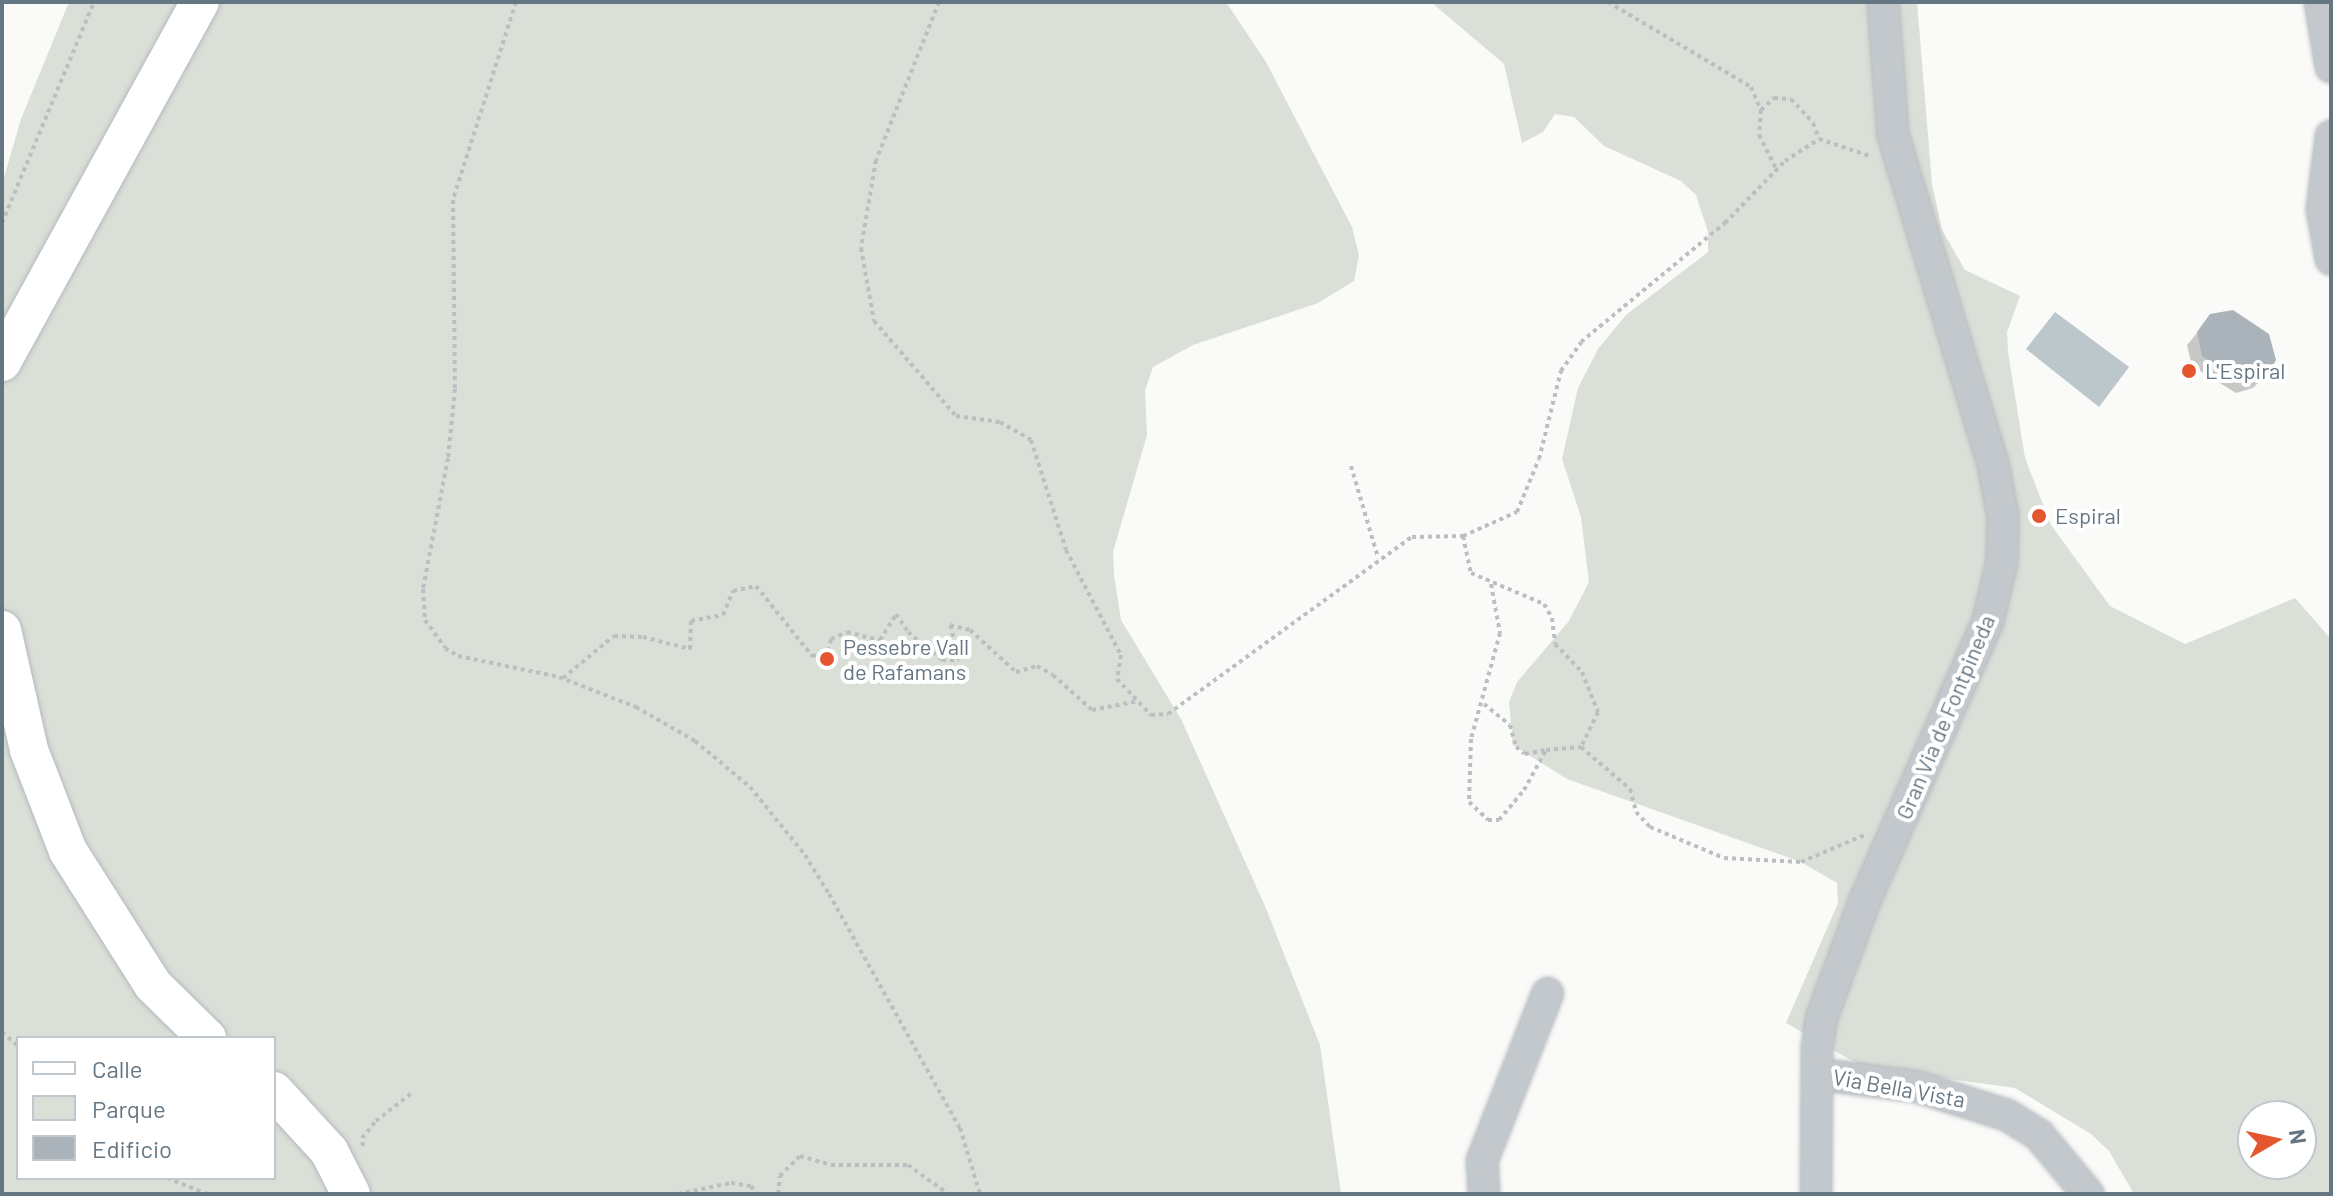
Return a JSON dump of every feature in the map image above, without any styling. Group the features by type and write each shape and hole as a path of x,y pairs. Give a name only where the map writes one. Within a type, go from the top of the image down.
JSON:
{"main road":[{"path":"2,362 200,2"},
{"path":"2,630 29,750 68,851 153,985 205,1036"},
{"path":"276,1093 329,1151 351,1194"}],"street":[{"name":"Gran Via de Fontpineda","path":"1816,1194 1817,1074 1822,1017 1840,962 1988,621 2003,536 1993,464 1900,159 1889,112 1883,2"},
{"path":"2320,2 2331,67"},
{"path":"2331,136 2322,209 2331,259"},
{"path":"1484,1194 1482,1161 1548,993"},
{"name":"Via Bella Vista","path":"1817,1074 1918,1087 2007,1115 2039,1135 2088,1194"}],"path":[{"path":"2,223 94,2"},
{"path":"516,2 453,200 455,389 422,607 431,632 458,656 563,678 636,707 695,741 775,816 829,894 960,1128 980,1194"},
{"path":"939,2 876,160 861,248 870,308 874,321 956,416 1000,422 1031,440 1066,550 1121,655 1117,679 1151,715 1168,714 1378,558 1412,537 1463,536 1517,512 1539,459 1561,371 1581,342 1725,223 1777,170 1819,139"},
{"path":"1608,2 1751,87 1761,110 1759,135 1777,170"},
{"path":"1761,110 1774,98 1791,99 1813,123 1819,139 1855,154 1900,159"},
{"path":"1351,466 1378,558"},
{"path":"1463,536 1471,573 1544,604 1552,618 1555,644 1591,688 1598,712 1581,747"},
{"path":"1491,584 1500,633 1471,739 1469,802 1488,820 1499,820 1524,790 1546,750"},
{"path":"563,678 614,636 643,637 690,649 691,621 723,615 733,591 756,586 812,656 828,651 831,639 847,632 880,640 896,614 908,632 942,660 959,660 950,625 970,630 1016,672 1037,666 1053,675 1092,710 1138,701"},
{"path":"1483,703 1510,725 1516,747 1525,754 1581,747 1630,789 1636,812 1650,827 1724,858 1801,862 1815,860 1863,834 1893,838"},
{"path":"364,1159 362,1138 413,1092"},
{"path":"778,1194 780,1176 800,1156 831,1165 908,1165 948,1194"},
{"path":"172,1180 207,1194"},
{"path":"678,1194 731,1183 751,1186 757,1194"}],"green space":[{"path":"69,2 1226,2 1266,62 1352,227 1359,255 1354,281 1318,303 1193,345 1153,367 1145,390 1147,435 1113,552 1114,575 1121,620 1181,719 1265,906 1320,1045 1341,1194 2,1194 2,184 21,119"},
{"path":"1431,2 1917,2 1932,184 1942,230 1965,270 2020,296 2007,332 2008,352 2025,458 2051,525 2110,606 2185,644 2295,598 2331,639 2331,1194 2134,1194 2109,1151 2091,1134 2015,1088 1863,1067 1786,1023 1838,903 1837,883 1801,862 1567,779 1513,745 1509,702 1517,682 1569,621 1589,582 1581,517 1562,459 1578,388 1598,349 1626,315 1708,252 1708,232 1696,195 1681,181 1604,146 1574,117 1555,114 1543,132 1522,143 1504,64"}],"shaded area":[{"path":"2055,312 2129,367 2099,407 2026,349"}],"building":[{"path":"2233,310 2269,334 2276,360 2266,378 2247,383 2202,356 2197,332 2210,314"}],"place":[{"name":"L'Espiral","path":"2189,371"},
{"name":"Espiral","path":"2039,516"},
{"name":"Pessebre Vall de Rafamans","path":"827,659"}]}
